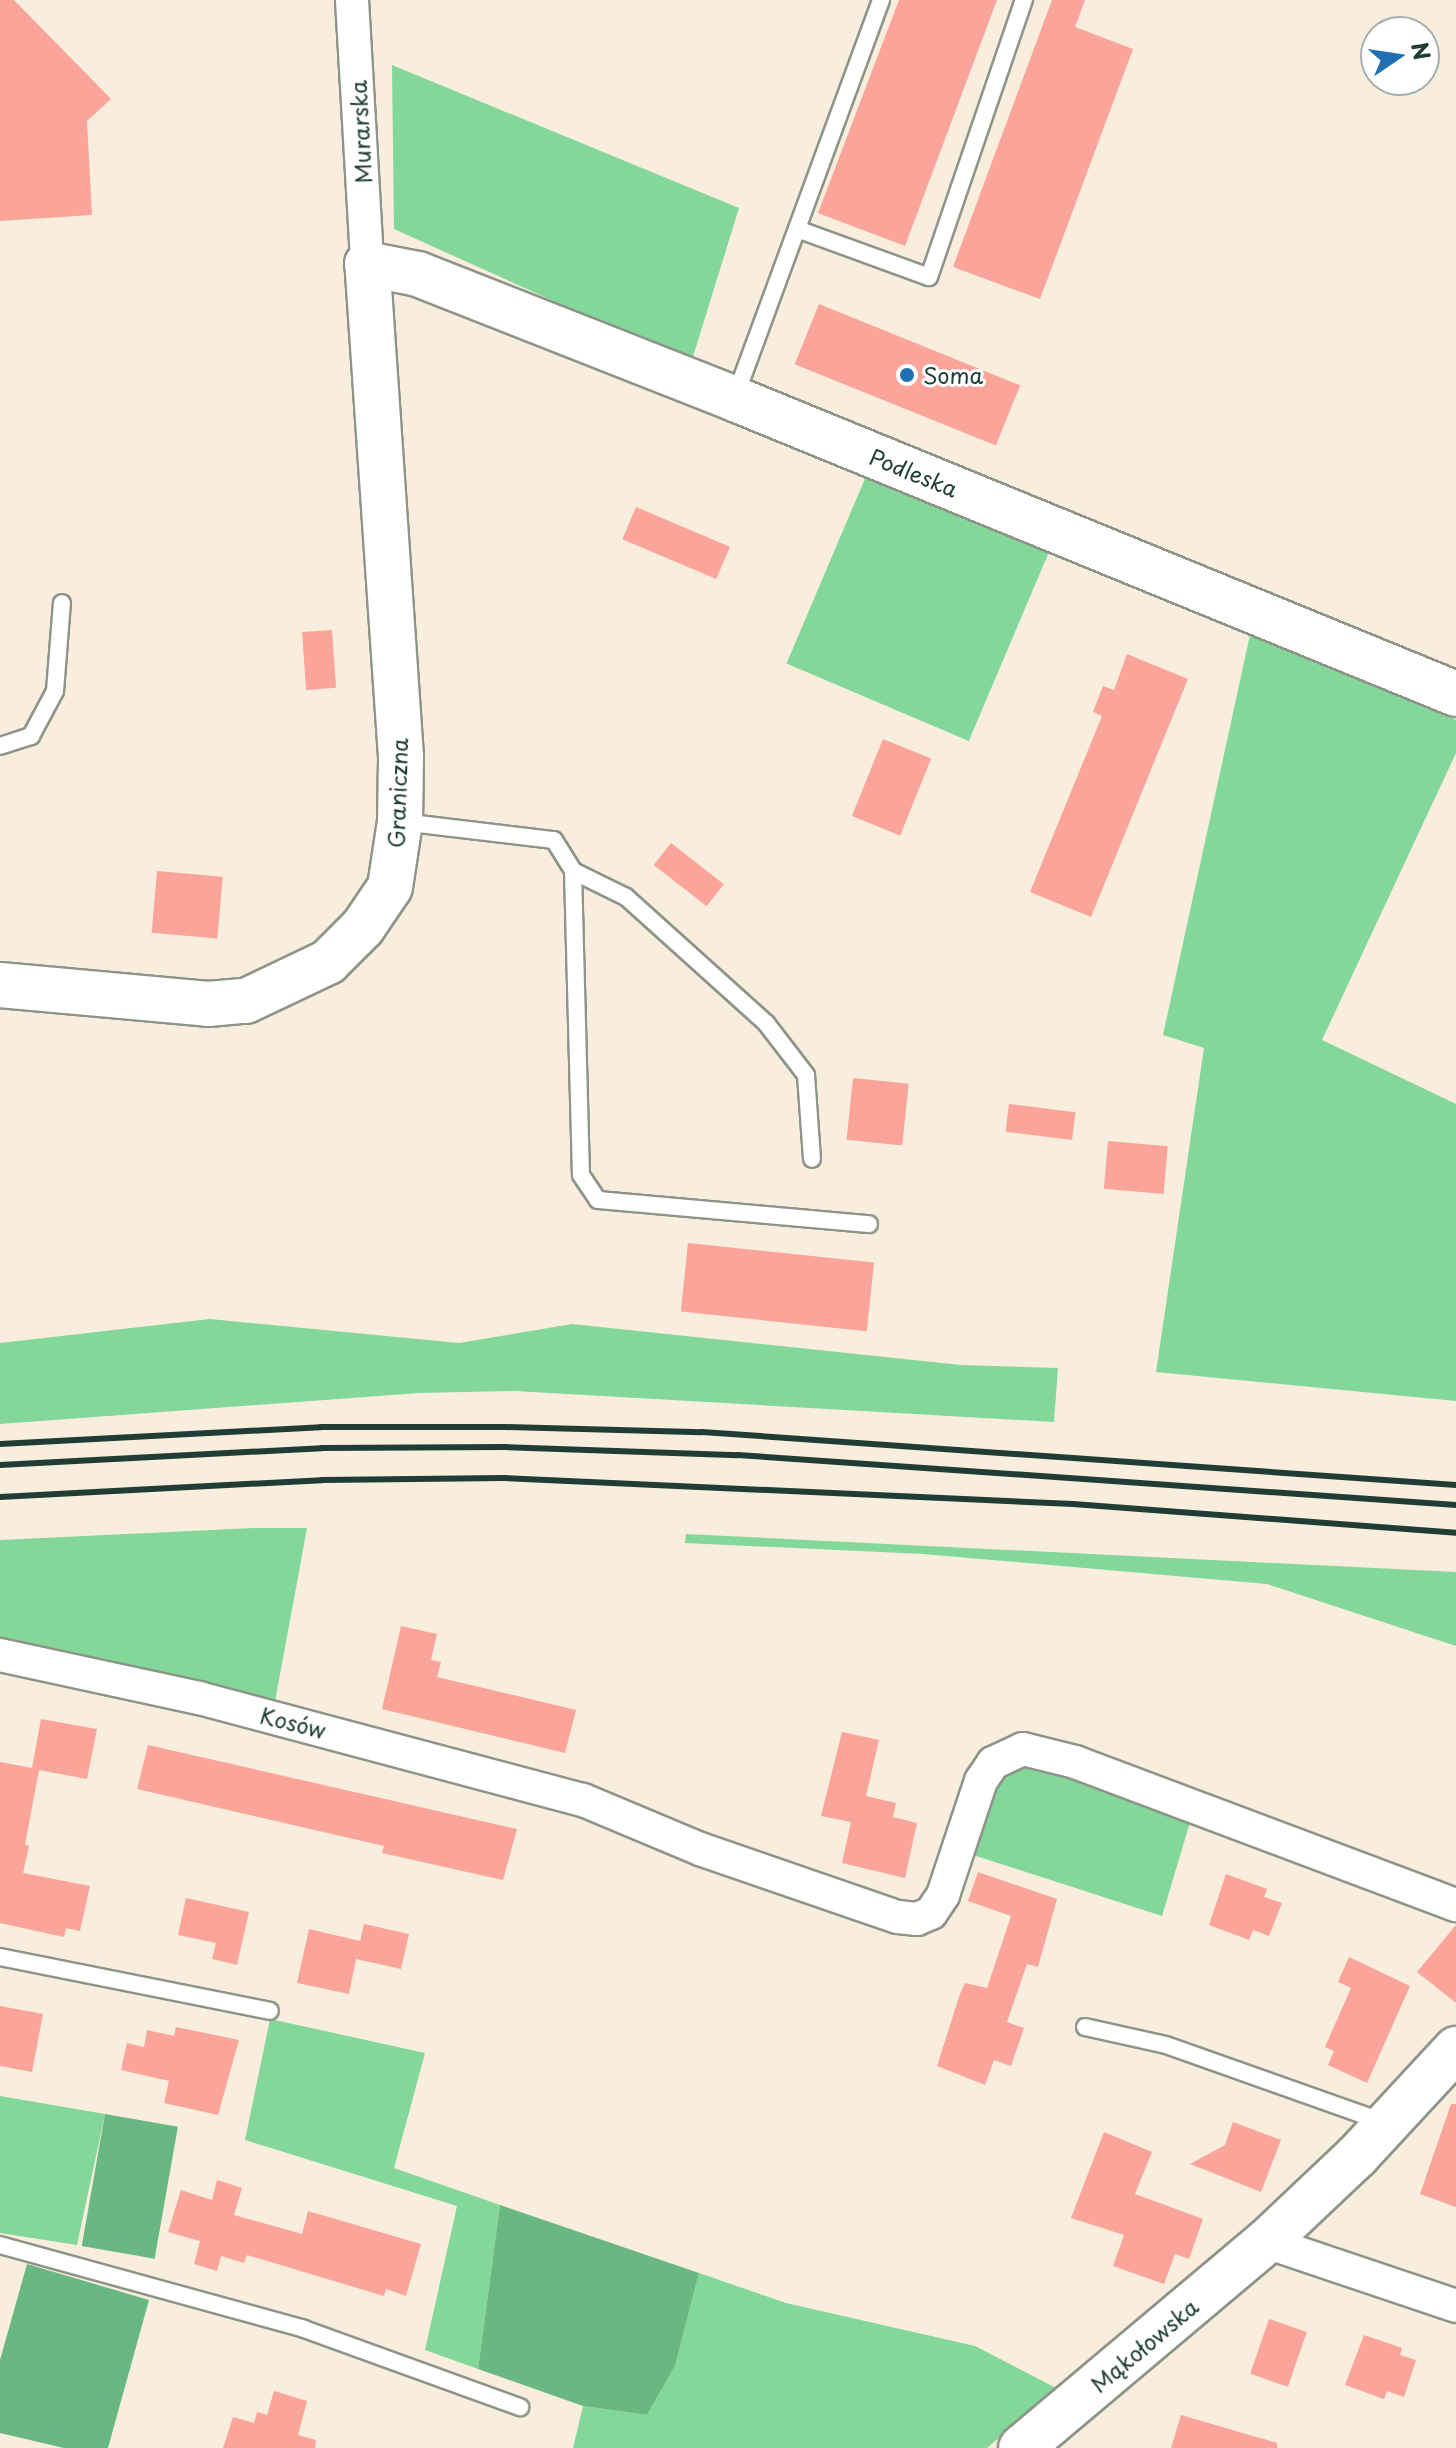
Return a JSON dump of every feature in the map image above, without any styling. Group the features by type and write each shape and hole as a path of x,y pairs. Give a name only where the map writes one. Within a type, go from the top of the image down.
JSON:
{"street":[{"name":"Murarska","path":"352,0 367,264"},
{"name":"Podleska","path":"367,264 418,274 735,399 1456,694"},
{"name":"Graniczna","path":"0,985 208,1004 246,1001 278,990 328,962 363,927 390,887 400,822 401,757 367,264"},
{"name":"Kosów","path":"0,1655 199,1698 583,1800 810,1889 917,1919 931,1913 943,1895 969,1805 993,1763 1012,1752 1036,1749 1456,1905"},
{"name":"Mąkołowska","path":"1021,2448 1266,2242 1388,2124 1456,2049"},
{"path":"1266,2242 1290,2255 1456,2306"}],"lane":[{"path":"735,399 881,0"},
{"path":"797,229 929,277 1024,0"},
{"path":"0,746 31,736 55,691 62,603"},
{"path":"400,822 554,840 573,871 581,1175 598,1200 869,1224"},
{"path":"573,871 626,897 766,1023 806,1075 812,1159"},
{"path":"0,1957 270,2011"},
{"path":"1085,2027 1166,2045 1388,2124"},
{"path":"0,2245 304,2329 520,2407"}],"green space":[{"path":"392,65 739,208 691,363 394,229"},
{"path":"867,474 1049,551 969,741 787,664"},
{"path":"1253,621 1456,720 1456,753 1322,1040 1456,1104 1456,1401 1156,1372 1204,1048 1163,1035"},
{"path":"210,1319 459,1343 572,1324 961,1365 1058,1368 1054,1422 515,1391 419,1393 0,1424 0,1343"},
{"path":"307,1528 274,1707 0,1643 0,1540"},
{"path":"686,1534 1456,1572 1456,1646 1267,1584 923,1554 685,1543"},
{"path":"1022,1760 1191,1819 1162,1916 970,1854 989,1785"},
{"path":"270,2019 425,2053 394,2168 500,2205 478,2369 425,2350 457,2206 245,2140"},
{"path":"0,2096 105,2114 77,2245 0,2233"},
{"path":"105,2114 178,2127 155,2259 82,2246"},
{"path":"500,2205 699,2273 675,2366 647,2415 583,2406 478,2369"},
{"path":"27,2264 149,2300 108,2448 64,2448 0,2433 0,2360"},
{"path":"699,2273 786,2303 975,2346 1056,2388 987,2448 573,2448 583,2406 647,2415 675,2366"}],"building":[{"path":"0,0 14,0 111,99 87,121 92,215 0,221"},
{"path":"899,0 997,0 905,246 818,213"},
{"path":"1052,0 1085,0 1075,27 1133,49 1040,299 953,267"},
{"name":"Soma","path":"819,304 1020,385 996,446 795,364"},
{"path":"636,507 730,547 716,579 622,539"},
{"path":"332,630 336,688 306,690 302,632"},
{"path":"1127,654 1188,679 1091,917 1030,892 1102,716 1093,712 1103,686 1114,690"},
{"path":"883,739 931,758 900,835 852,816"},
{"path":"671,843 724,884 707,906 654,865"},
{"path":"157,871 223,877 217,939 152,933"},
{"path":"853,1078 909,1084 902,1146 847,1140"},
{"path":"1009,1104 1076,1112 1072,1140 1006,1132"},
{"path":"1108,1141 1168,1146 1164,1194 1104,1189"},
{"path":"688,1243 874,1263 867,1331 681,1312"},
{"path":"401,1626 437,1634 431,1660 441,1662 437,1677 576,1710 565,1753 382,1709"},
{"path":"41,1719 97,1729 87,1779 39,1770 25,1845 29,1846 23,1873 90,1886 80,1931 66,1928 64,1937 0,1923 0,1762 32,1768"},
{"path":"842,1732 879,1740 866,1796 896,1803 893,1817 917,1823 905,1878 842,1863 851,1822 821,1816"},
{"path":"148,1745 517,1829 503,1880 382,1853 384,1846 137,1789"},
{"path":"978,1872 1057,1899 1038,1967 1027,1964 1007,2022 1024,2028 1011,2066 994,2060 985,2085 937,2066 965,1983 987,1988 1011,1916 968,1901"},
{"path":"1226,1874 1267,1889 1264,1897 1282,1903 1269,1936 1253,1930 1249,1940 1209,1925"},
{"path":"186,1898 249,1912 237,1965 212,1959 216,1943 178,1935"},
{"path":"364,1924 409,1934 401,1969 356,1959 349,1994 297,1983 309,1929 360,1941"},
{"path":"1456,1925 1456,2003 1417,1972"},
{"path":"1349,1957 1410,1986 1367,2083 1328,2065 1334,2051 1325,2047 1351,1988 1338,1982"},
{"path":"0,2006 43,2014 32,2072 0,2066"},
{"path":"176,2027 239,2040 218,2115 164,2103 169,2081 121,2070 127,2043 144,2047 147,2030 174,2036"},
{"path":"1451,2104 1456,2104 1456,2207 1420,2194"},
{"path":"1233,2122 1281,2140 1261,2192 1190,2164 1225,2145"},
{"path":"1104,2132 1152,2152 1135,2194 1203,2219 1189,2259 1175,2254 1164,2284 1113,2266 1124,2235 1071,2218"},
{"path":"217,2180 242,2188 234,2215 302,2234 308,2211 421,2244 406,2296 386,2289 384,2296 247,2255 244,2263 221,2256 217,2271 194,2264 200,2241 168,2232 181,2190 212,2200"},
{"path":"1269,2319 1307,2332 1288,2387 1250,2374"},
{"path":"1364,2335 1402,2348 1400,2355 1416,2360 1404,2397 1387,2391 1384,2399 1345,2385"},
{"path":"274,2391 307,2401 298,2435 316,2440 315,2448 223,2448 233,2417 254,2423 257,2412 267,2415"},
{"path":"1181,2415 1277,2443 1277,2448 1171,2448"}],"railway":[{"path":"0,1444 321,1427 505,1427 702,1432 1456,1485"},
{"path":"0,1465 322,1448 504,1447 738,1455 1456,1505"},
{"path":"0,1497 322,1480 504,1478 1073,1504 1456,1533"}],"place":[{"name":"Soma","path":"907,375"}]}
